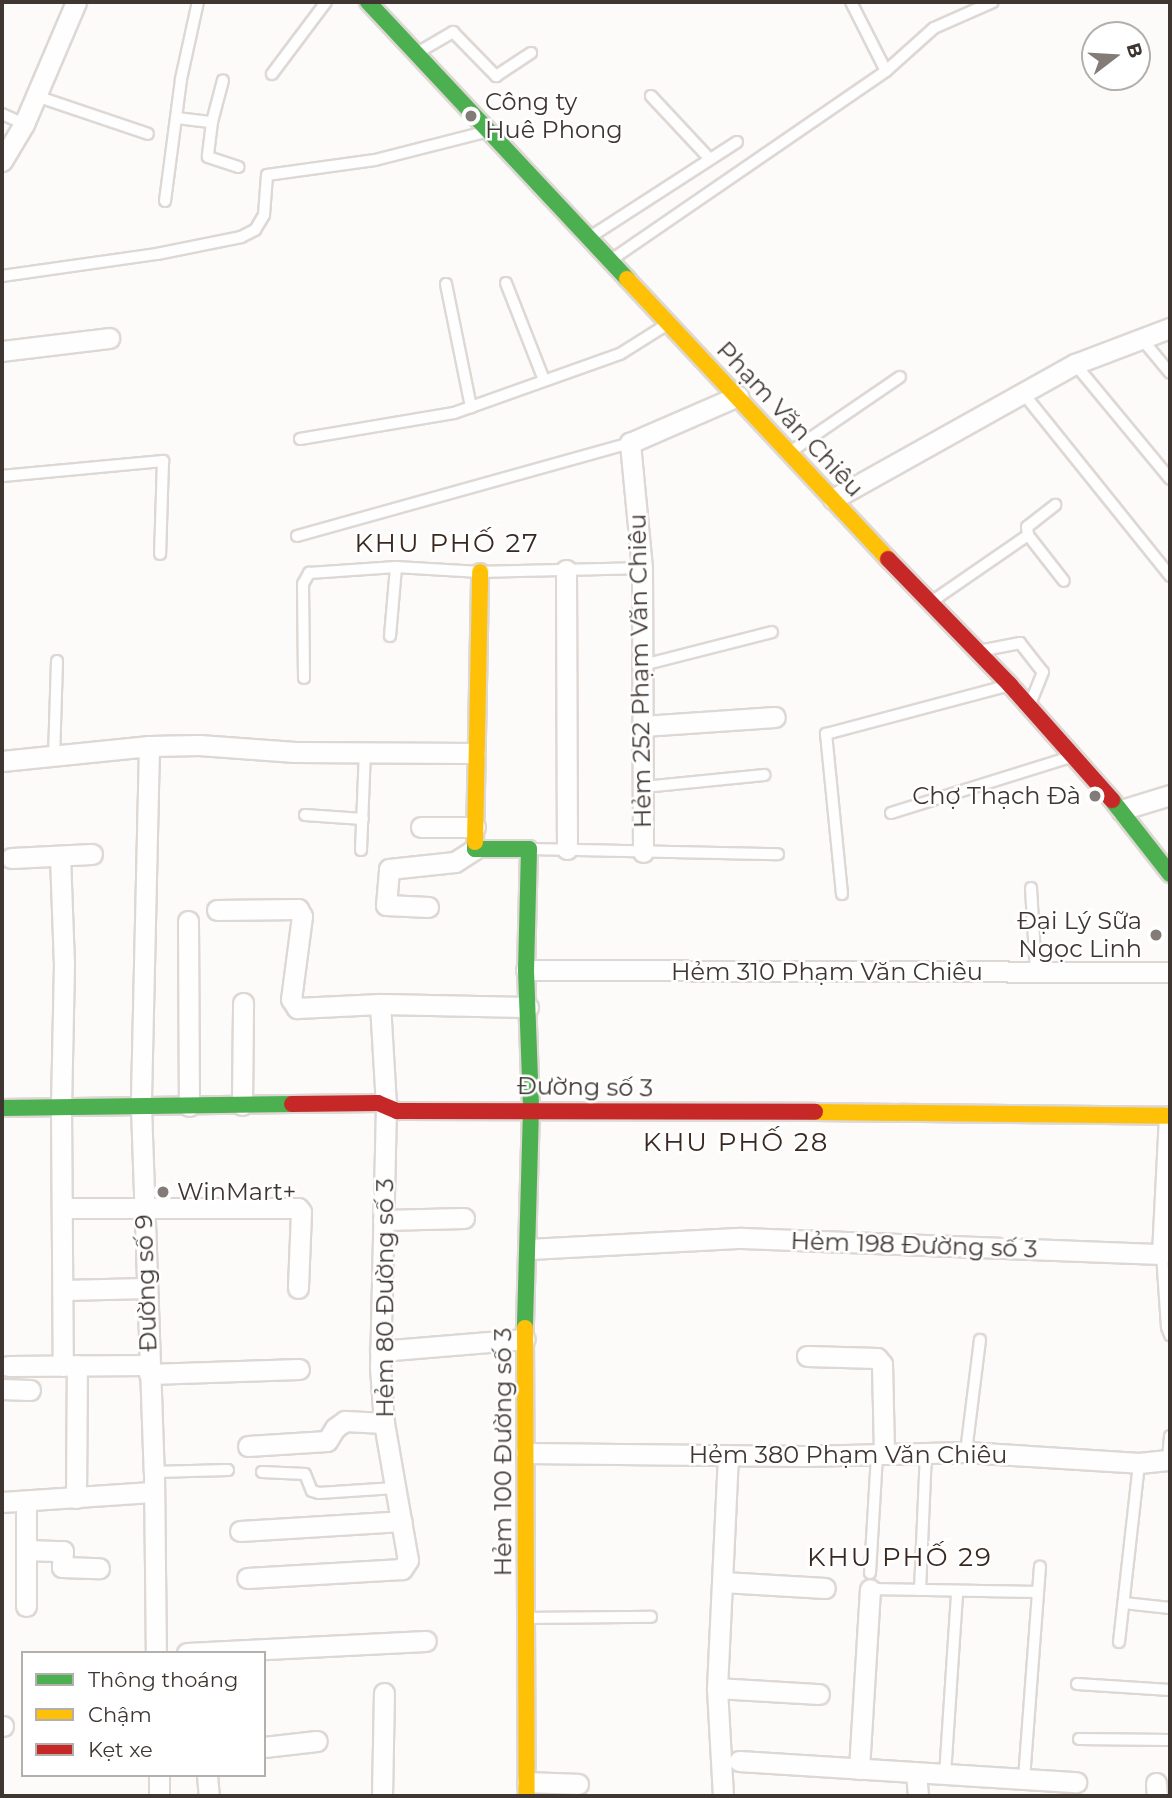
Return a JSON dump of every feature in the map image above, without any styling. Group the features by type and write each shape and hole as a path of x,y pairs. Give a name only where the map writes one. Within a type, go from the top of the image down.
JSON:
{"street":[{"path":"2,161 24,124 75,2"},
{"name":"Phạm Văn Chiêu","path":"377,5 416,53 975,652 1010,685 1071,757 1121,810 1170,874"},
{"path":"833,499 1075,364 1170,328"},
{"path":"2,351 109,338"},
{"path":"631,443 738,397"},
{"name":"Hẻm 252 Phạm Văn Chiêu","path":"631,443 642,568 643,852"},
{"path":"566,570 567,849"},
{"path":"475,849 480,572"},
{"path":"643,726 775,717"},
{"path":"2,761 149,746 475,753"},
{"name":"Đường số 9","path":"149,746 141,1107 154,1472 152,1492 156,1651"},
{"path":"1121,810 1170,794"},
{"path":"421,827 475,827"},
{"path":"428,907 386,905 389,869 454,862 475,849 529,849 526,970 531,1109"},
{"path":"11,858 92,854"},
{"path":"60,856 64,964 61,1108 64,1290 76,1498"},
{"path":"217,910 298,909 302,916 291,999 297,1008 380,1004 528,1007"},
{"path":"188,921 189,1106"},
{"name":"Hẻm 310 Phạm Văn Chiêu","path":"526,970 1170,972"},
{"path":"242,1105 243,1003"},
{"name":"Hẻm 80 Đường số 3","path":"247,1578 402,1569 408,1560 384,1423 380,1351 386,1106 380,1004"},
{"name":"Đường số 3","path":"2,1108 379,1103 397,1111 531,1109 1170,1116"},
{"name":"Hẻm 100 Đường số 3","path":"527,1789 525,1339 531,1109"},
{"path":"1162,1254 1170,1116"},
{"path":"62,1208 298,1209 301,1212 298,1288"},
{"path":"383,1220 464,1219"},
{"name":"Hẻm 198 Đường số 3","path":"529,1249 742,1238 1162,1254"},
{"path":"64,1290 146,1288"},
{"path":"380,1351 525,1339"},
{"path":"807,1356 877,1358 882,1364 881,1454"},
{"path":"8,1366 299,1369"},
{"path":"2,1389 30,1390"},
{"path":"248,1446 327,1441 340,1423 384,1423"},
{"name":"Hẻm 380 Phạm Văn Chiêu","path":"526,1453 728,1455 966,1452 1139,1463 1169,1460"},
{"path":"723,1796 717,1688 728,1455"},
{"path":"2,1502 152,1492"},
{"path":"26,1501 26,1606"},
{"path":"240,1531 402,1521"},
{"path":"26,1550 63,1551 62,1567 99,1568"},
{"path":"723,1581 825,1588"},
{"path":"859,1769 870,1581"},
{"path":"227,1651 426,1641"},
{"path":"717,1688 819,1694"},
{"path":"382,1796 384,1693"},
{"path":"266,1747 317,1741"},
{"path":"738,1760 1076,1782"},
{"path":"916,1773 918,1796"},
{"path":"159,1777 159,1796"},
{"path":"207,1777 209,1796"},
{"path":"527,1789 578,1784"}],"lane":[{"path":"164,201 181,79 198,2"},
{"path":"272,74 326,2"},
{"path":"851,2 886,71"},
{"path":"610,260 886,71 934,28 980,4 993,2"},
{"path":"416,53 453,32 495,76 531,53"},
{"path":"223,80 212,122 208,158 238,167"},
{"path":"36,96 148,134"},
{"path":"651,96 710,159"},
{"path":"2,114 24,124"},
{"path":"177,118 212,122"},
{"path":"2,276 157,254 241,237 255,230 264,215 267,175 375,160 489,131"},
{"path":"589,238 737,142"},
{"path":"506,283 544,380"},
{"path":"446,284 471,407"},
{"path":"300,439 454,414 620,354 669,323"},
{"path":"1141,338 1170,373"},
{"path":"1075,364 1170,478"},
{"path":"789,452 900,377"},
{"path":"1023,393 1170,576"},
{"path":"297,536 631,443"},
{"path":"2,476 163,461 160,554"},
{"path":"1055,505 1027,527 1028,535 1063,581"},
{"path":"930,603 1028,535"},
{"path":"304,678 303,584 309,573 396,567 480,572 642,568"},
{"path":"390,636 396,567"},
{"path":"643,665 772,632"},
{"path":"975,652 1020,643 1043,671 1029,707"},
{"path":"54,757 57,661"},
{"path":"842,894 826,734 1010,685"},
{"path":"361,850 365,751"},
{"path":"891,813 1071,757"},
{"path":"644,787 764,775"},
{"path":"305,815 363,819"},
{"name":"Hẻm 252 Phạm Văn Chiêu","path":"529,849 643,852"},
{"path":"643,852 778,854"},
{"path":"1031,888 1036,973"},
{"path":"1162,1254 1167,1327 1170,1335"},
{"path":"966,1452 980,1340"},
{"path":"1169,1460 1170,1436"},
{"path":"920,1590 926,1453"},
{"path":"881,1454 870,1581 920,1590 1038,1592"},
{"path":"1119,1642 1139,1463"},
{"path":"154,1472 228,1469"},
{"path":"261,1472 305,1474 312,1491 319,1493 395,1488"},
{"path":"1024,1779 1040,1567"},
{"path":"945,1774 957,1592"},
{"path":"1124,1603 1170,1608"},
{"path":"526,1618 651,1616"},
{"path":"1077,1684 1170,1690"},
{"path":"1079,1739 1170,1740"}],"traffic: fast":[{"path":"368,2 627,279"},
{"path":"1112,800 1170,874"},
{"path":"475,842 475,849 529,849 526,970 531,1109 525,1328"},
{"path":"2,1108 292,1104"}],"traffic: slow":[{"path":"627,279 888,559"},
{"path":"475,842 480,572"},
{"path":"815,1112 1170,1116"},
{"path":"525,1328 527,1796"}],"traffic: jam":[{"path":"888,559 1010,685 1112,800"},
{"path":"292,1104 378,1103 397,1111 815,1112"}],"place":[{"name":"Công ty Huê Phong","path":"471,116"},
{"name":"Chợ Thạch Đà","path":"1095,796"},
{"name":"Đại Lý Sữa Ngọc Linh","path":"1156,935"},
{"name":"WinMart+","path":"163,1192"}],"district":[{"name":"KHU PHỐ 27","path":"447,544"},
{"name":"KHU PHỐ 28","path":"736,1143"},
{"name":"KHU PHỐ 29","path":"900,1558"}]}
